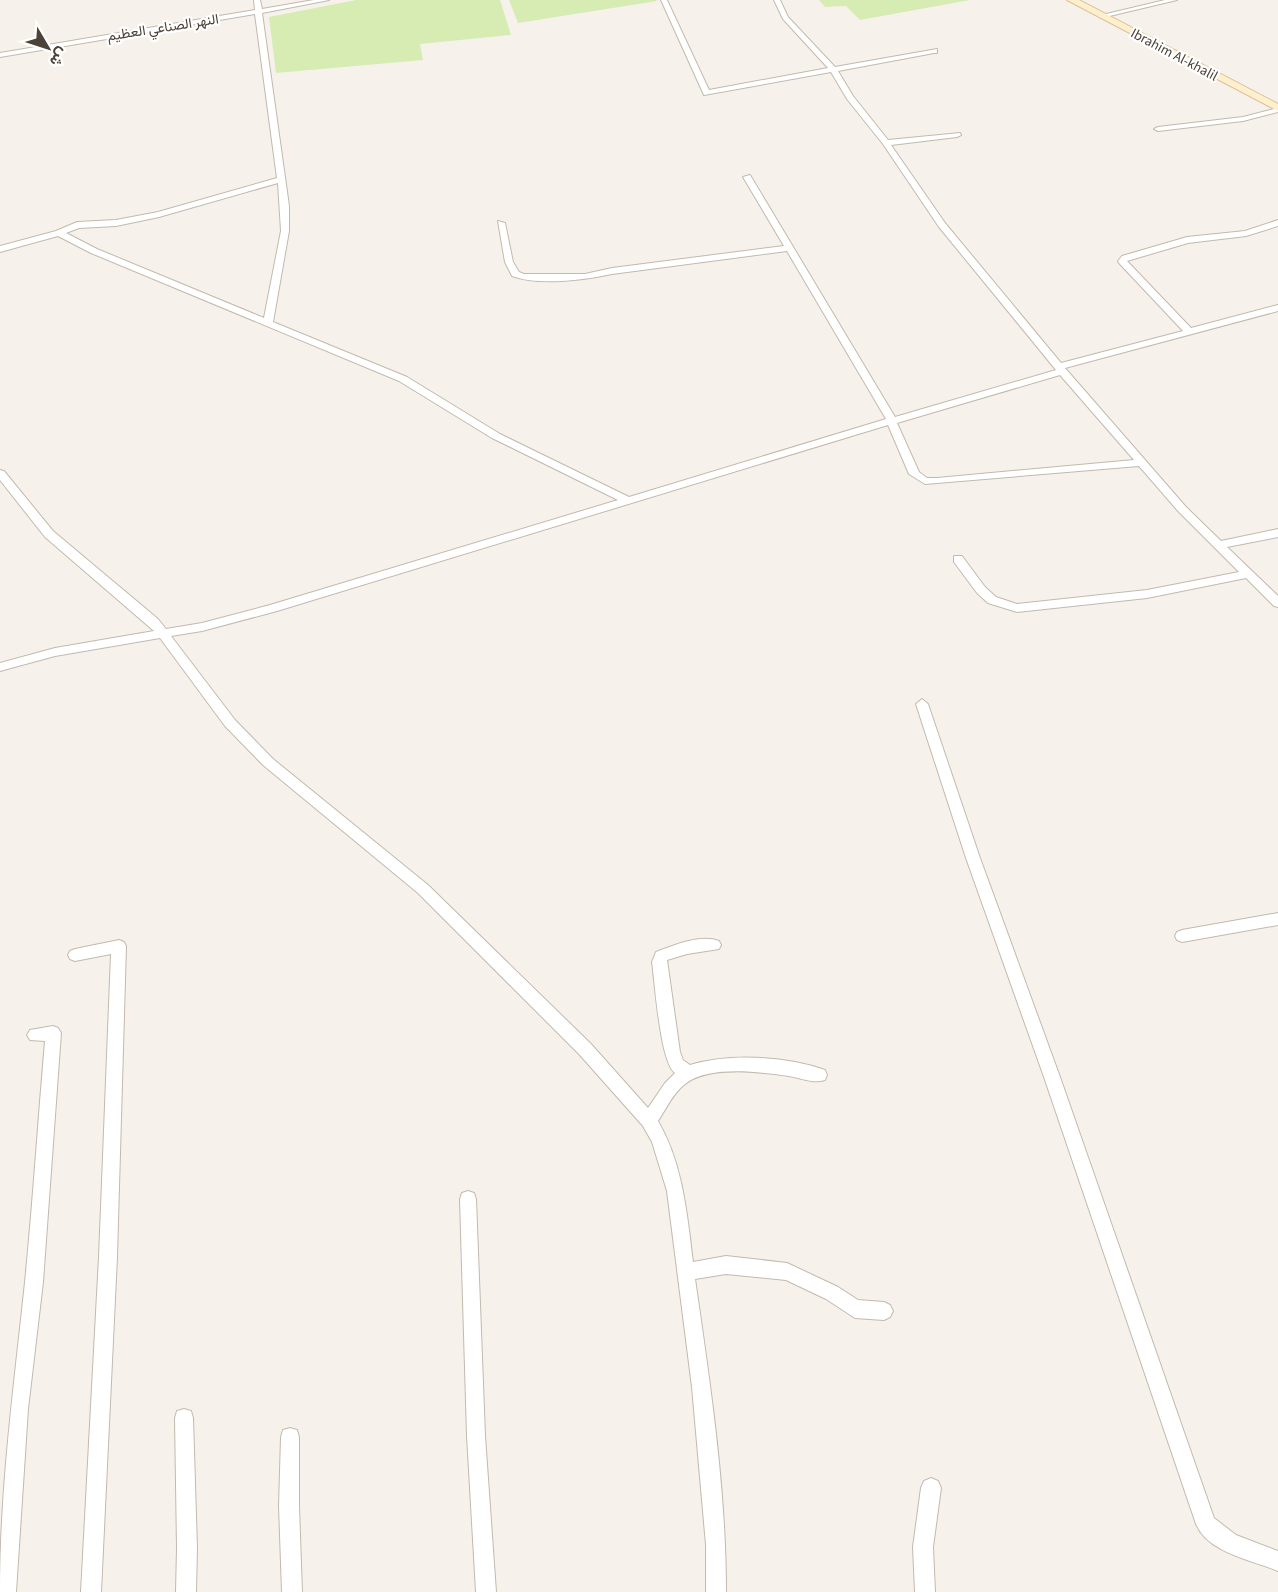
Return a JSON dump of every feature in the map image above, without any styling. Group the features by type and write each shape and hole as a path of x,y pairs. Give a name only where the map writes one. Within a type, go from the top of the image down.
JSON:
{"street":[{"path":"258,0 261,12 262,43 283,179 285,231 268,324"},
{"name":"النهر الصناعي العظيم","path":"0,55 326,0"},
{"path":"664,0 707,93 934,51"},
{"path":"777,0 785,18 834,71 850,97 886,142 942,225 1061,369 1182,509 1278,603"},
{"name":"Ibrahim Al-khalil","path":"1072,0 1278,109"},
{"path":"1101,16 1174,0"},
{"path":"1158,129 1244,119 1278,109"},
{"path":"886,142 957,135"},
{"path":"747,177 791,248 891,421 911,470 918,478 925,481 1142,463"},
{"path":"0,249 58,233 77,225 116,223 159,214 283,179"},
{"path":"501,223 509,262 515,274 523,277 585,277 612,271 791,248"},
{"path":"1190,333 1122,261 1125,258 1187,240 1246,233 1278,223"},
{"path":"58,233 94,251 403,379 496,436 629,501"},
{"path":"0,667 55,652 163,635 273,608 1061,369 1278,308"},
{"path":"0,473 49,534 147,615 230,723 268,762 423,890 585,1049 650,1121 660,1140 675,1191 709,1465 716,1545 716,1592"},
{"path":"1218,544 1278,533"},
{"path":"958,559 981,590 992,600 1017,608 1147,594 1248,574"},
{"path":"922,704 973,858 1052,1077 1206,1524 1216,1535 1231,1543 1278,1561"},
{"path":"1182,936 1278,919"},
{"path":"688,1073 677,1065 674,1058 659,962 661,956 669,952 714,945"},
{"path":"75,955 119,946 108,1257 91,1592"},
{"path":"6,1592 19,1410 34,1282 53,1033 35,1035"},
{"path":"650,1121 670,1090 688,1073 739,1064 796,1069 819,1075"},
{"path":"468,1199 476,1436 486,1592"},
{"path":"685,1272 726,1265 787,1272 832,1293 855,1309 884,1311"},
{"path":"184,1418 188,1547 186,1592"},
{"path":"290,1437 289,1506 292,1592"},
{"path":"925,1592 923,1547 931,1488"}],"green space":[{"path":"356,0 500,0 511,35 420,44 423,60 276,73 269,17"},
{"path":"509,0 656,0 657,1 518,23"},
{"path":"819,0 970,0 860,20 846,6 825,7"}]}
